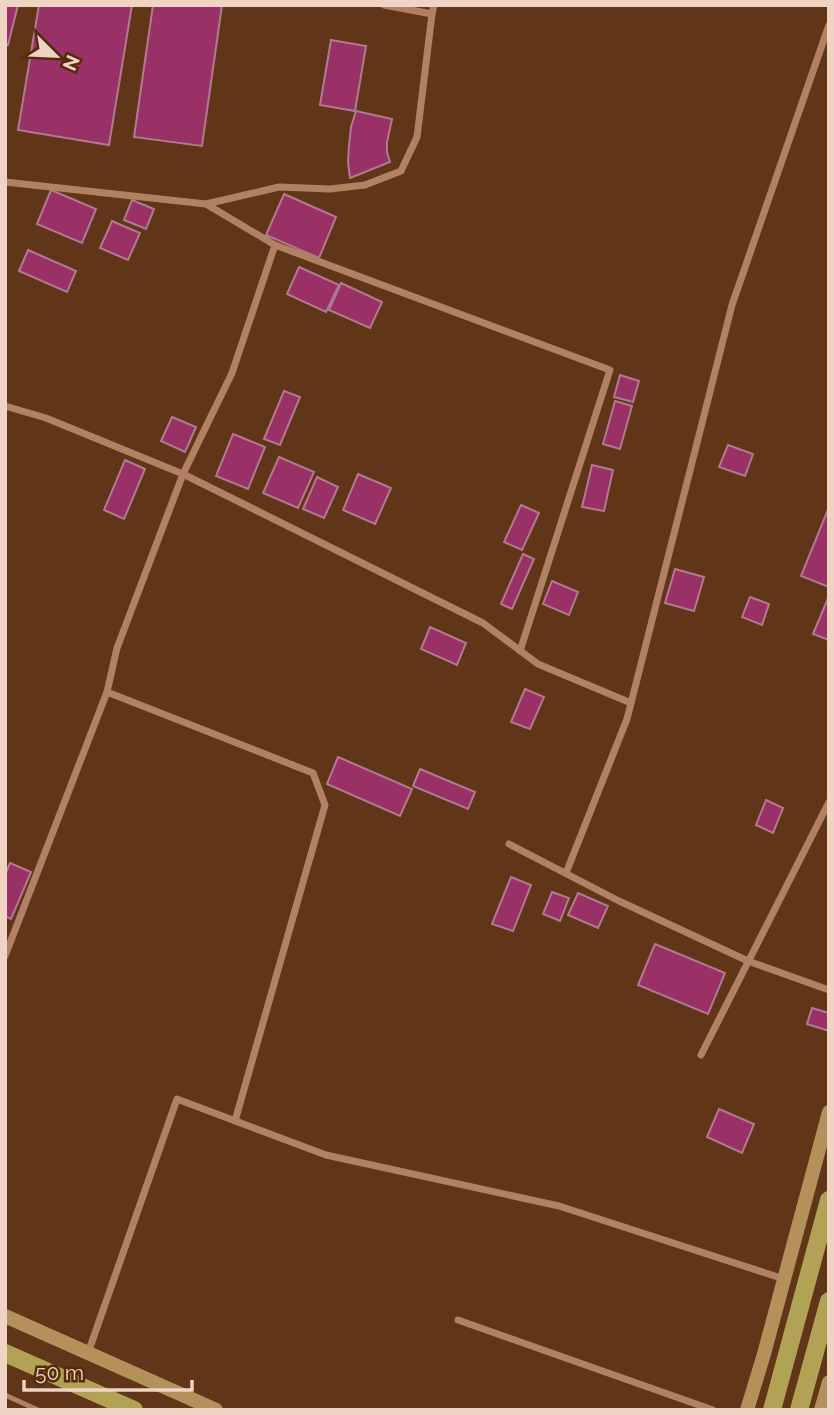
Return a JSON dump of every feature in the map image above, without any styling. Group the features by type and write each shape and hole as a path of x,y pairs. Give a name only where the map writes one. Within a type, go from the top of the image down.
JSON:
{"main road":[{"path":"772,1410 829,1200"},
{"path":"799,1410 829,1301"},
{"path":"5,1353 134,1410"}],"street":[{"path":"5,183 206,204 279,187 330,189 365,185 401,171 417,137 433,9 384,5"},
{"path":"566,873 627,719 732,305 829,25"},
{"path":"206,204 275,245 610,370 520,650"},
{"path":"5,956 107,692 117,648 183,474 232,373 275,245"},
{"path":"5,406 46,418 183,474 483,622 538,664 631,703"},
{"path":"107,692 313,773 326,805 235,1121"},
{"path":"701,1055 829,802"},
{"path":"509,844 619,901 748,961 829,990"},
{"path":"88,1353 177,1099 326,1155 559,1206 784,1279"},
{"path":"747,1410 829,1112"},
{"path":"5,1316 216,1410"},
{"path":"458,1320 713,1410"},
{"path":"821,1410 829,1382"}],"lane":[{"path":"5,1395 38,1410"}],"building":[{"path":"5,5 18,5 8,45 5,45"},
{"path":"39,5 132,5 109,145 18,130"},
{"path":"153,5 222,5 202,146 134,137"},
{"path":"331,40 366,46 355,111 320,105"},
{"path":"356,111 392,119 387,142 390,162 350,178 349,145"},
{"path":"51,190 96,209 82,243 37,224"},
{"path":"284,194 336,217 319,258 266,235"},
{"path":"132,200 154,209 146,229 124,220"},
{"path":"112,221 140,233 128,260 100,248"},
{"path":"28,250 76,271 67,292 19,271"},
{"path":"299,267 339,285 326,312 287,294"},
{"path":"341,283 382,302 370,328 329,310"},
{"path":"620,375 639,381 633,402 614,397"},
{"path":"284,391 300,397 280,445 264,439"},
{"path":"615,401 632,406 620,449 603,444"},
{"path":"172,417 196,427 185,452 161,441"},
{"path":"233,434 265,447 248,489 216,476"},
{"path":"728,445 753,454 745,476 719,467"},
{"path":"279,457 314,472 298,508 263,493"},
{"path":"125,460 145,469 124,519 104,510"},
{"path":"592,465 613,470 604,511 582,507"},
{"path":"358,474 391,488 375,524 343,510"},
{"path":"317,477 338,487 324,518 303,509"},
{"path":"521,505 539,513 522,550 504,542"},
{"path":"829,507 829,587 801,576"},
{"path":"523,554 534,559 512,609 501,604"},
{"path":"675,569 704,577 694,611 665,603"},
{"path":"552,581 578,592 569,615 543,604"},
{"path":"829,596 829,640 813,634"},
{"path":"750,597 769,604 762,625 742,617"},
{"path":"430,627 466,643 457,665 421,649"},
{"path":"525,689 544,697 530,729 511,722"},
{"path":"338,757 412,789 400,816 327,784"},
{"path":"420,769 475,792 468,809 413,786"},
{"path":"766,800 783,808 773,833 756,825"},
{"path":"10,863 31,872 11,919 5,916 5,875"},
{"path":"511,877 531,885 513,931 492,924"},
{"path":"552,892 569,898 560,921 543,914"},
{"path":"578,893 608,906 598,928 568,915"},
{"path":"655,944 725,973 708,1014 638,985"},
{"path":"812,1008 829,1013 829,1031 807,1024"},
{"path":"719,1109 754,1124 742,1153 707,1137"}]}
